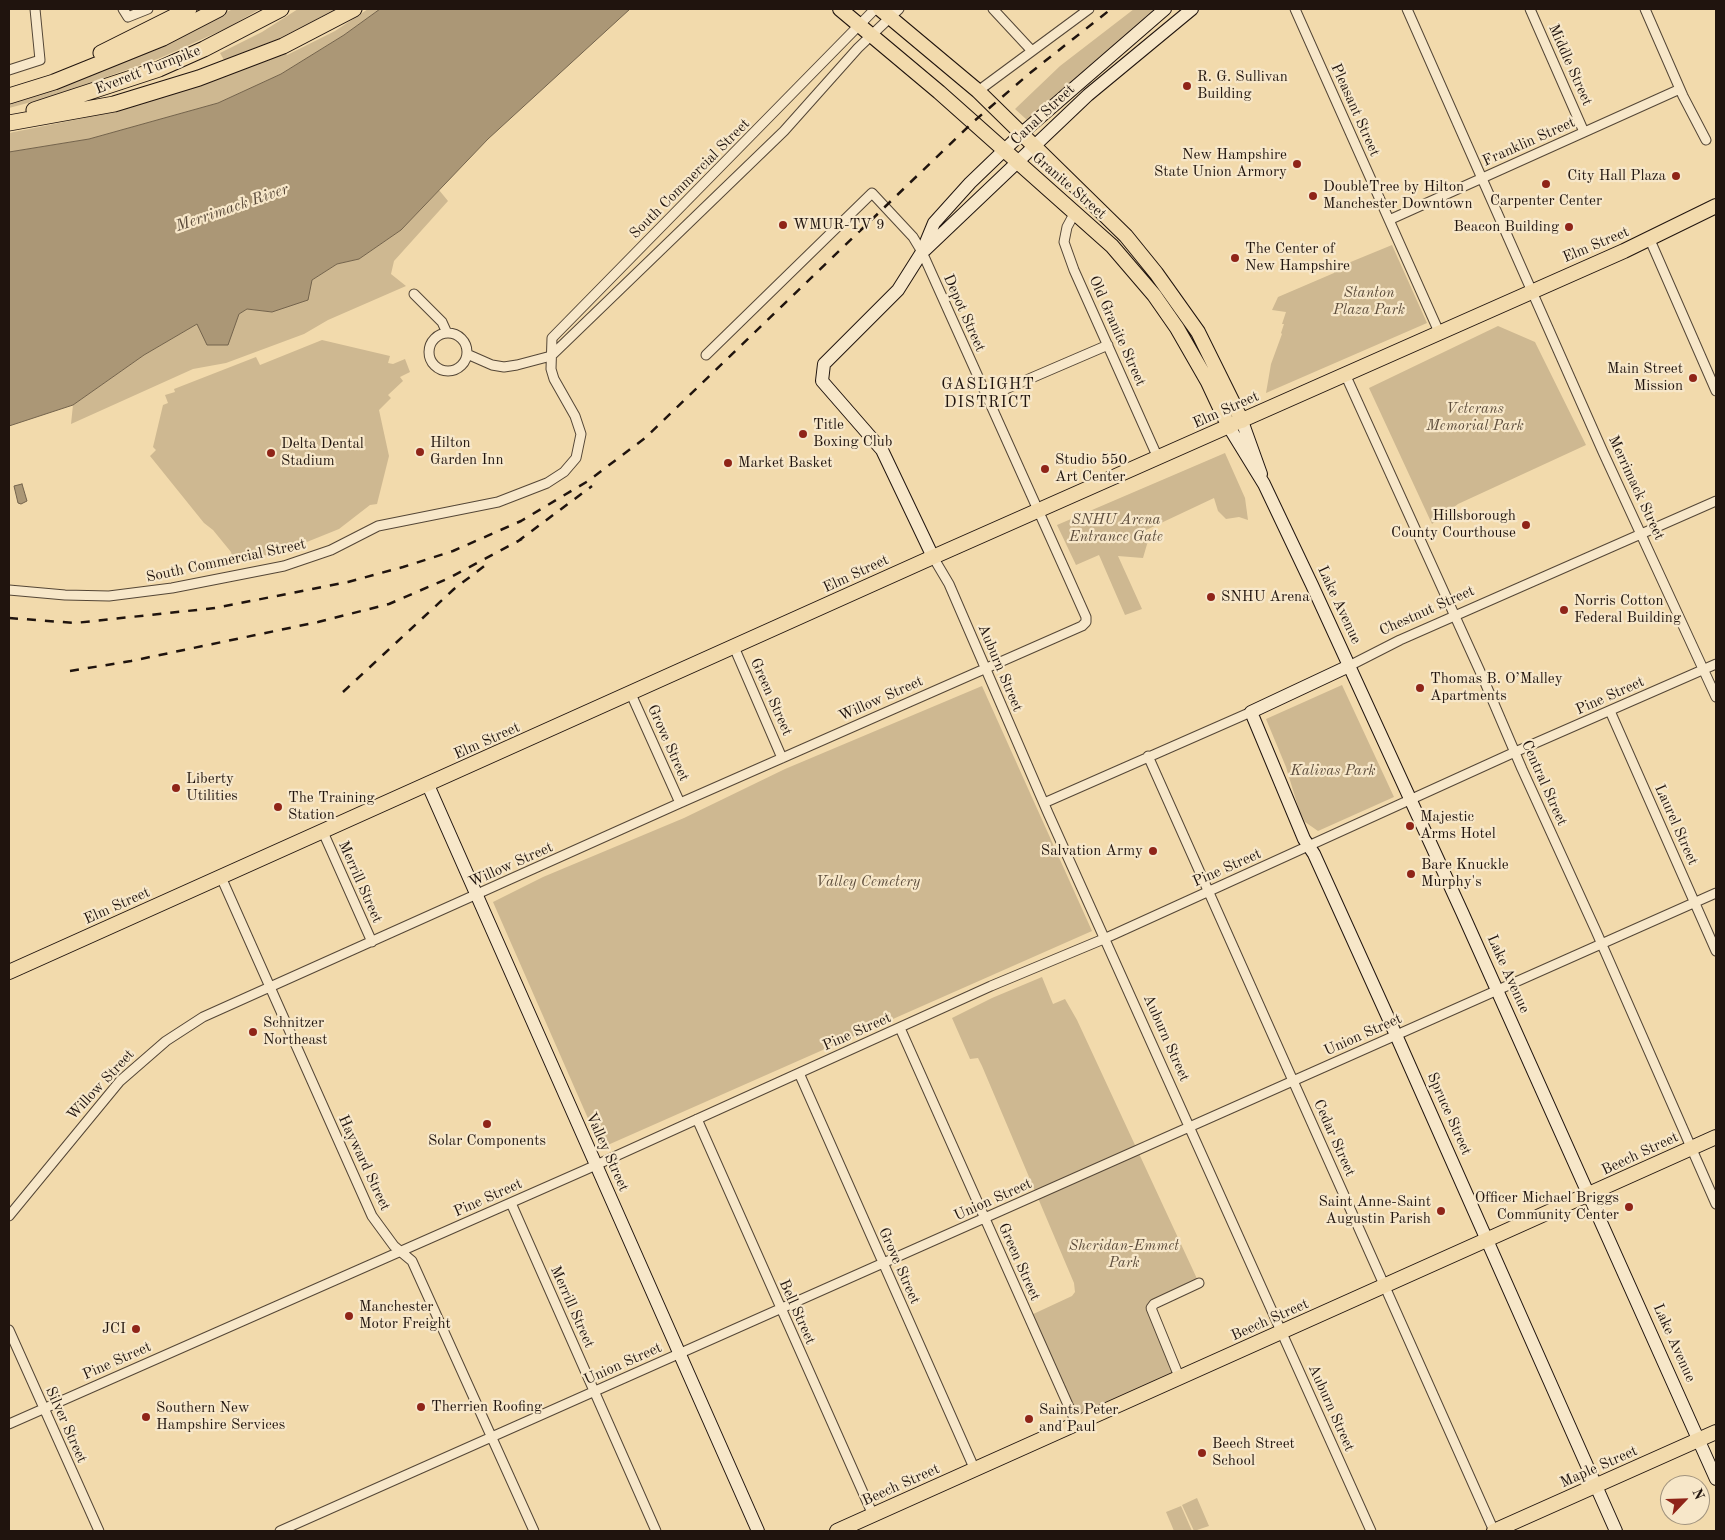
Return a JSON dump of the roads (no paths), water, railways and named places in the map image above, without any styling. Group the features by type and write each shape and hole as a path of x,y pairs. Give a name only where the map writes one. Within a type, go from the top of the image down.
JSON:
{"highway":[{"path":"9,90 103,52 189,9"},
{"name":"Everett Turnpike","path":"9,96 54,82 163,38 219,9"},
{"name":"Everett Turnpike","path":"9,118 159,69 204,49 281,9"},
{"path":"9,123 114,104 199,78 283,46 354,9"}],"main road":[{"name":"Granite Street","path":"840,9 872,34 1074,214 1094,228 1112,246 1154,295 1192,353 1229,427"},
{"name":"Granite Street","path":"890,11 978,91 1120,230 1161,280 1198,332 1242,421"},
{"name":"Elm Street","path":"9,972 933,557 1229,427 1532,290 1650,240 1716,206"},
{"name":"Beech Street","path":"837,1531 1180,1379 1716,1137"},
{"name":"Maple Street","path":"1494,1531 1716,1432"}],"street":[{"path":"9,70 40,60 34,9"},
{"path":"123,11 128,17 135,16 148,9"},
{"name":"South Commercial Street","path":"9,590 65,595 109,596 172,588 284,566 331,550 378,526 498,502 547,483 571,465 576,458 581,440 578,421 554,379 551,356 552,338 568,319 673,217 875,9"},
{"path":"993,9 1032,51"},
{"name":"Canal Street","path":"933,557 882,450 832,394 822,380 821,375 824,364 898,290 922,252 940,216 1004,150 1165,9"},
{"name":"Canal Street","path":"922,252 1088,95 1192,9"},
{"name":"Pleasant Street","path":"1295,9 1439,332"},
{"name":"Merrimack Street","path":"1407,9 1641,534 1716,697"},
{"name":"Middle Street","path":"1530,9 1584,132"},
{"path":"1645,9 1680,89 1706,140"},
{"path":"978,91 1083,10"},
{"name":"South Commercial Street","path":"551,356 784,131 836,71 872,34 890,11"},
{"name":"Franklin Street","path":"1389,220 1680,89"},
{"name":"Depot Street","path":"706,355 872,193 913,237 922,252 1038,511"},
{"name":"Old Granite Street","path":"1074,214 1067,227 1064,242 1158,458"},
{"path":"1650,240 1716,391"},
{"path":"414,294 442,322 447,333"},
{"path":"447,333 462,339 467,354 457,368 446,370 436,366 430,356 430,345 437,336 447,333"},
{"path":"987,397 1108,345"},
{"path":"467,354 492,365 504,367 517,366 551,356"},
{"name":"Central Street","path":"1345,374 1602,944 1716,1204"},
{"name":"Lake Avenue","path":"1242,421 1256,456 1264,484"},
{"name":"Lake Avenue","path":"1229,427 1264,484 1349,666 1498,990 1716,1479"},
{"name":"Chestnut Street","path":"1044,802 1148,756 1160,753 1349,666 1400,640 1716,501"},
{"name":"Willow Street","path":"9,1216 99,1105 142,1060 166,1040 197,1020 680,803 1082,626 1086,622 1080,605 1038,511"},
{"name":"Auburn Street","path":"933,557 949,584 1044,802 1371,1531"},
{"name":"Green Street","path":"734,647 782,758"},
{"name":"Pine Street","path":"9,1424 595,1166 696,1119 1106,938 1515,752 1716,664"},
{"name":"Grove Street","path":"631,694 680,803"},
{"name":"Laurel Street","path":"1610,711 1716,951"},
{"name":"Spruce Street","path":"1251,712 1309,846 1488,1240 1616,1531"},
{"name":"Cedar Street","path":"1148,756 1494,1531"},
{"name":"Valley Street","path":"428,785 678,1354 758,1531"},
{"name":"Merrill Street","path":"323,832 372,942"},
{"name":"Hayward Street","path":"221,877 372,1216 401,1252 412,1261 534,1531"},
{"name":"Union Street","path":"280,1531 1716,893"},
{"name":"Green Street","path":"900,1028 1077,1425"},
{"name":"Grove Street","path":"799,1074 974,1470"},
{"name":"Bell Street","path":"696,1119 873,1515"},
{"name":"Merrill Street","path":"511,1203 656,1531"},
{"path":"1180,1379 1151,1308 1154,1304 1199,1283"},
{"name":"Silver Street","path":"9,1330 99,1531"}],"water":[{"name":"Merrimack River","path":"380,9 630,9 488,139 401,230 359,259 337,264 312,280 308,300 272,312 247,309 239,314 228,345 207,345 197,324 144,355 73,405 9,426 9,152 89,139 218,103 281,74 344,35"},
{"path":"22,484 27,501 21,504 18,503 14,486"}],"railway":[{"path":"9,618 75,623 215,608 348,582 403,567 453,551 521,521 588,481 645,438 973,122 1030,73 1111,9"},
{"path":"517,542 592,486"},
{"path":"70,671 131,661 318,622 389,604 449,578 522,539"},
{"path":"343,692 454,589 491,561"}],"place":[{"name":"R. G. Sullivan Building","path":"1187,86"},
{"name":"New Hampshire State Union Armory","path":"1297,164"},
{"name":"City Hall Plaza","path":"1676,176"},
{"name":"Carpenter Center","path":"1546,184"},
{"name":"DoubleTree by Hilton Manchester Downtown","path":"1313,196"},
{"name":"WMUR-TV 9","path":"783,225"},
{"name":"Beacon Building","path":"1569,227"},
{"name":"The Center of New Hampshire","path":"1235,258"},
{"name":"Main Street Mission","path":"1693,378"},
{"name":"Title Boxing Club","path":"803,434"},
{"name":"Hilton Garden Inn","path":"420,452"},
{"name":"Delta Dental Stadium","path":"271,453"},
{"name":"Market Basket","path":"728,463"},
{"name":"Studio 550 Art Center","path":"1045,469"},
{"name":"Hillsborough County Courthouse","path":"1526,525"},
{"name":"SNHU Arena","path":"1211,597"},
{"name":"Norris Cotton Federal Building","path":"1564,610"},
{"name":"Thomas B. O’Malley Apartments","path":"1420,688"},
{"name":"Liberty Utilities","path":"176,788"},
{"name":"The Training Station","path":"278,807"},
{"name":"Majestic Arms Hotel","path":"1410,826"},
{"name":"Salvation Army","path":"1153,851"},
{"name":"Bare Knuckle Murphy's","path":"1411,874"},
{"name":"Schnitzer Northeast","path":"253,1032"},
{"name":"Solar Components","path":"487,1124"},
{"name":"Officer Michael Briggs Community Center","path":"1629,1207"},
{"name":"Saint Anne-Saint Augustin Parish","path":"1441,1211"},
{"name":"Manchester Motor Freight","path":"349,1316"},
{"name":"JCI","path":"136,1329"},
{"name":"Therrien Roofing","path":"421,1407"},
{"name":"Southern New Hampshire Services","path":"146,1417"},
{"name":"Saints Peter and Paul","path":"1029,1419"},
{"name":"Beech Street School","path":"1202,1453"}],"district":[{"name":"GASLIGHT DISTRICT","path":"988,394"}],"park label":[{"name":"Stanton Plaza Park","path":"1369,302"},
{"name":"Veterans Memorial Park","path":"1475,418"},
{"name":"SNHU Arena Entrance Gate","path":"1116,528"},
{"name":"Kalivas Park","path":"1333,771"},
{"name":"Valley Cemetery","path":"868,882"},
{"name":"Sheridan-Emmet Park","path":"1124,1254"}]}
